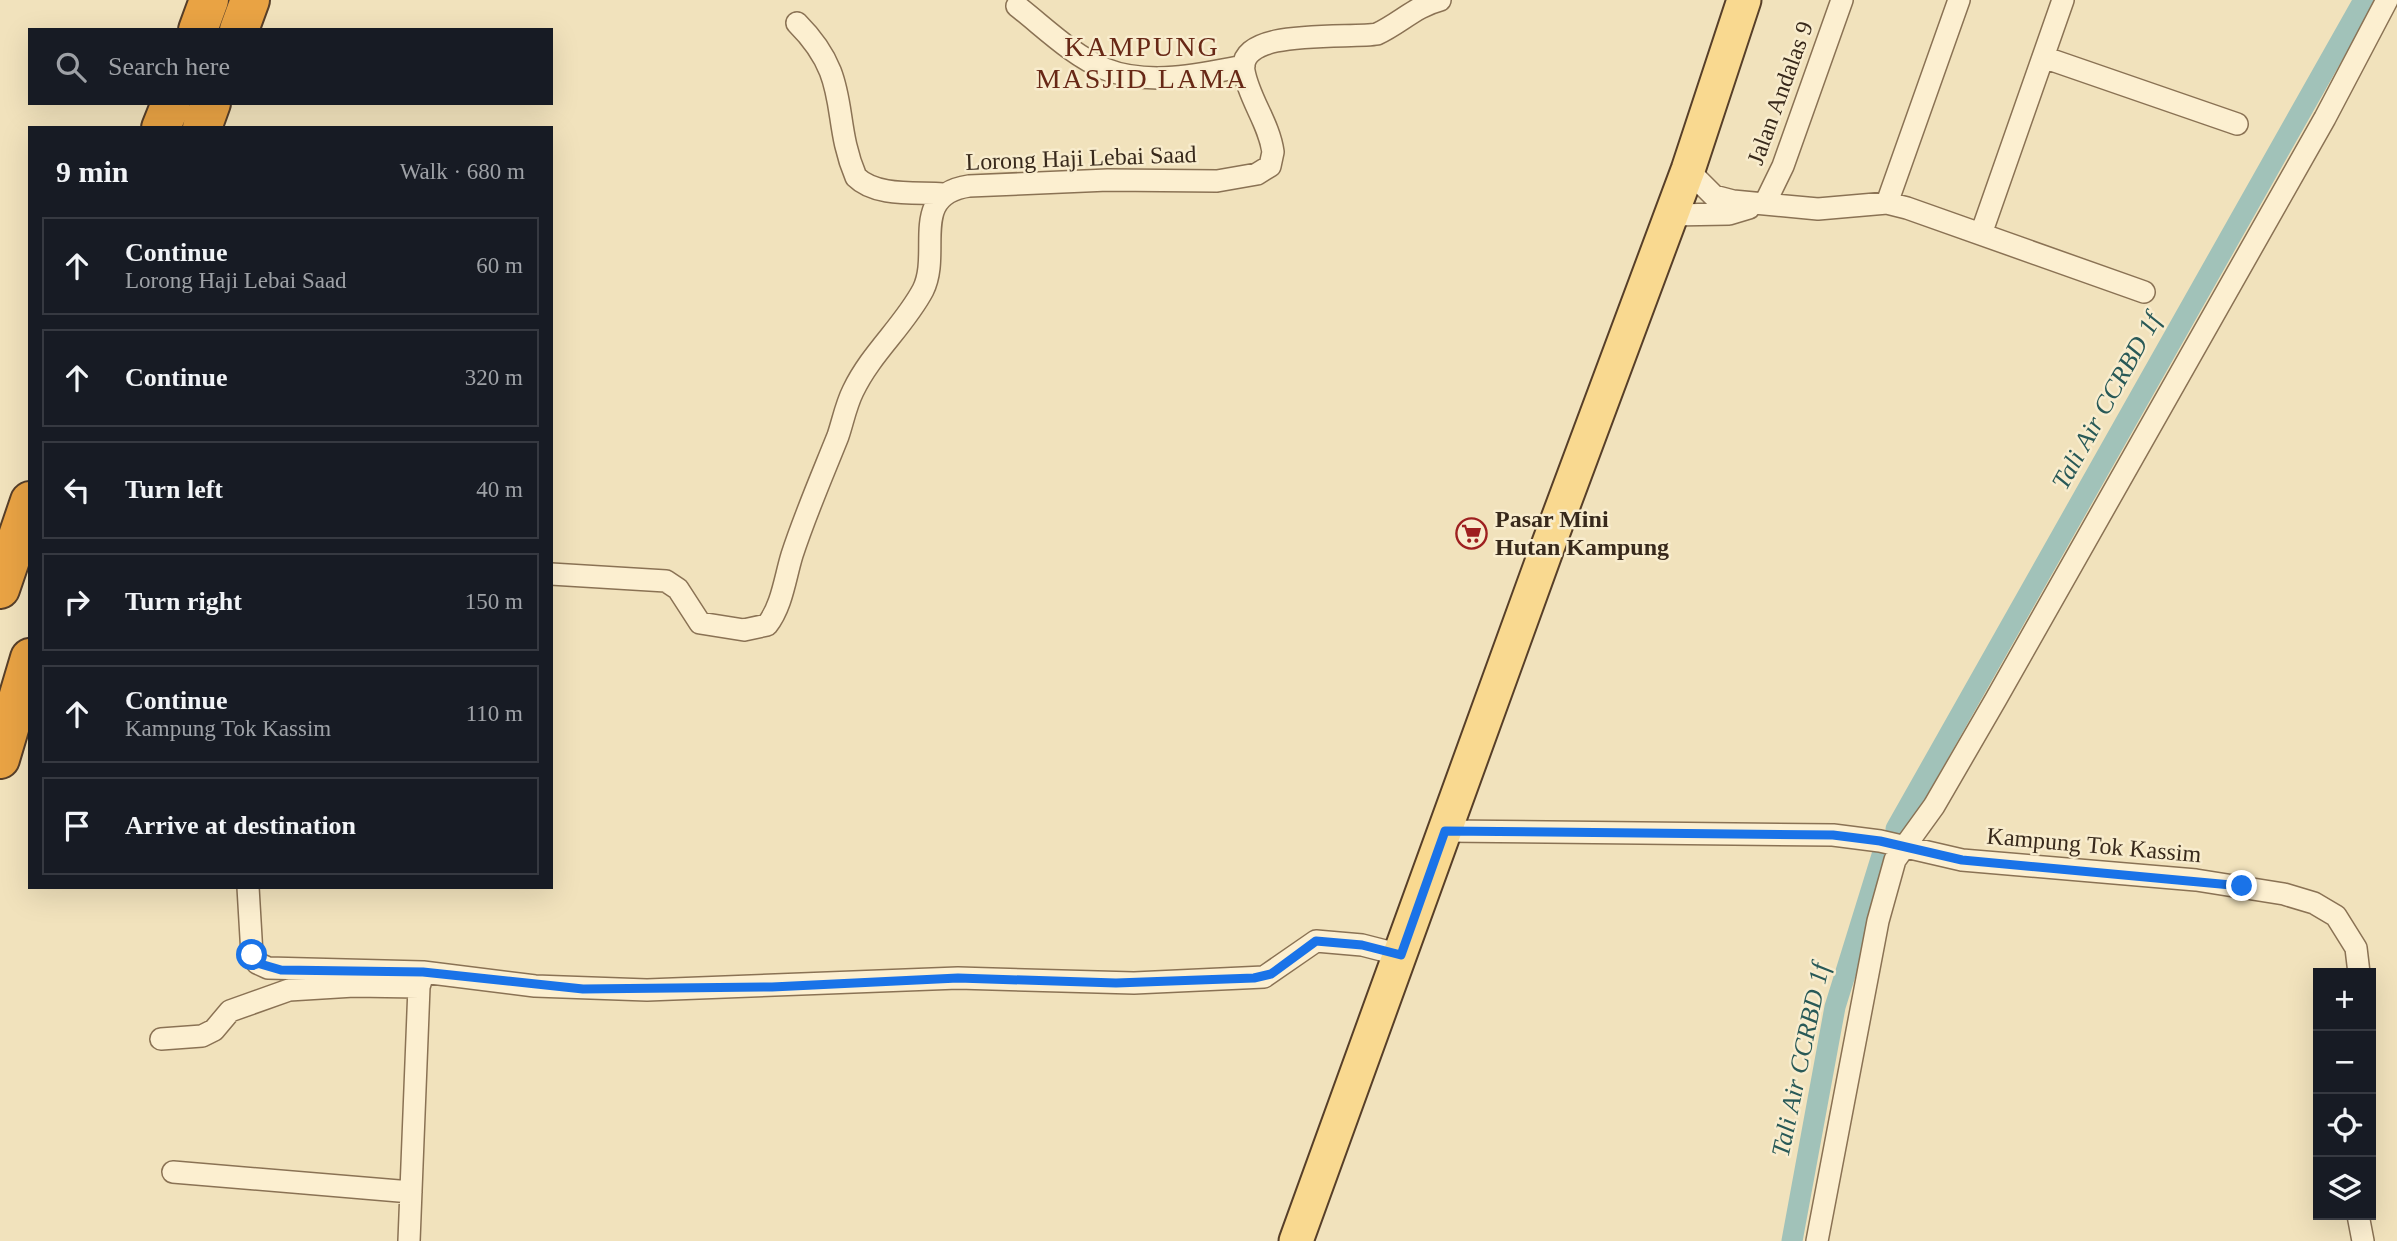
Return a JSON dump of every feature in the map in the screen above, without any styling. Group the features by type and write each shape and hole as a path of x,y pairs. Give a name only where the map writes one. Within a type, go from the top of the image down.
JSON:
{"highway":[{"path":"199,28 209,0"},
{"path":"240,28 250,0"},
{"path":"162,126 170,105"},
{"path":"203,126 210,105"},
{"path":"0,589 28,507"},
{"path":"0,759 28,664"}],"main road":[{"path":"1296,1241 1688,170 1744,0"}],"street":[{"path":"1017,6 1085,57 1107,69 1172,77 1244,66 1248,52 1267,42 1377,34 1391,28 1420,7 1440,0"},
{"name":"Jalan Andalas 9","path":"1765,203 1783,166 1842,0"},
{"path":"1887,204 1959,0"},
{"path":"1980,234 2063,0"},
{"path":"1817,1241 1878,921 1895,860 1934,806 2039,623 2325,118 2387,0"},
{"path":"797,23 822,53 833,75 856,177 862,184 881,190 943,194"},
{"path":"2043,57 2237,124"},
{"name":"Lorong Haji Lebai Saad","path":"553,573 666,581 678,589 700,624 744,630 767,625 775,611 802,524 852,394 872,358 915,303 927,279 932,213 943,194 954,188 979,185 1108,180 1217,181 1257,174 1270,166 1273,152 1244,66"},
{"path":"1688,170 1714,195 1733,201 1818,209 1887,204 2144,292"},
{"path":"1670,215 1729,214 1765,203"},
{"name":"Kampung Tok Kassim","path":"1445,831 1833,835 1962,860 2196,880 2284,894 2315,903 2336,916 2356,948 2358,968"},
{"path":"248,889 252,955 257,963 268,968 535,986 647,990 932,978 1134,983 1264,977 1281,967 1305,946 1326,939 1401,955"},
{"path":"161,1039 202,1036 214,1030 230,1011 289,990 421,979"},
{"path":"409,1241 421,979"},
{"path":"173,1172 411,1192"},
{"path":"2359,1220 2362,1241"}],"waterway":[{"name":"Tali Air CCRBD 1f","path":"1896,829 2364,0"},
{"name":"Tali Air CCRBD 1f","path":"1792,1241 1835,1007 1883,852"}],"place":[{"name":"Pasar Mini Hutan Kampung","path":"1472,533"}],"district":[{"name":"KAMPUNG MASJID LAMA","path":"1142,62"}],"route":[{"path":"252,955 257,963 281,970 423,972 485,981 583,989 772,987 892,979 1024,979 1116,983 1264,977 1281,967 1305,946 1326,939 1401,955 1445,831 1833,835 1880,841 1935,856 1962,860 2242,886"}]}
